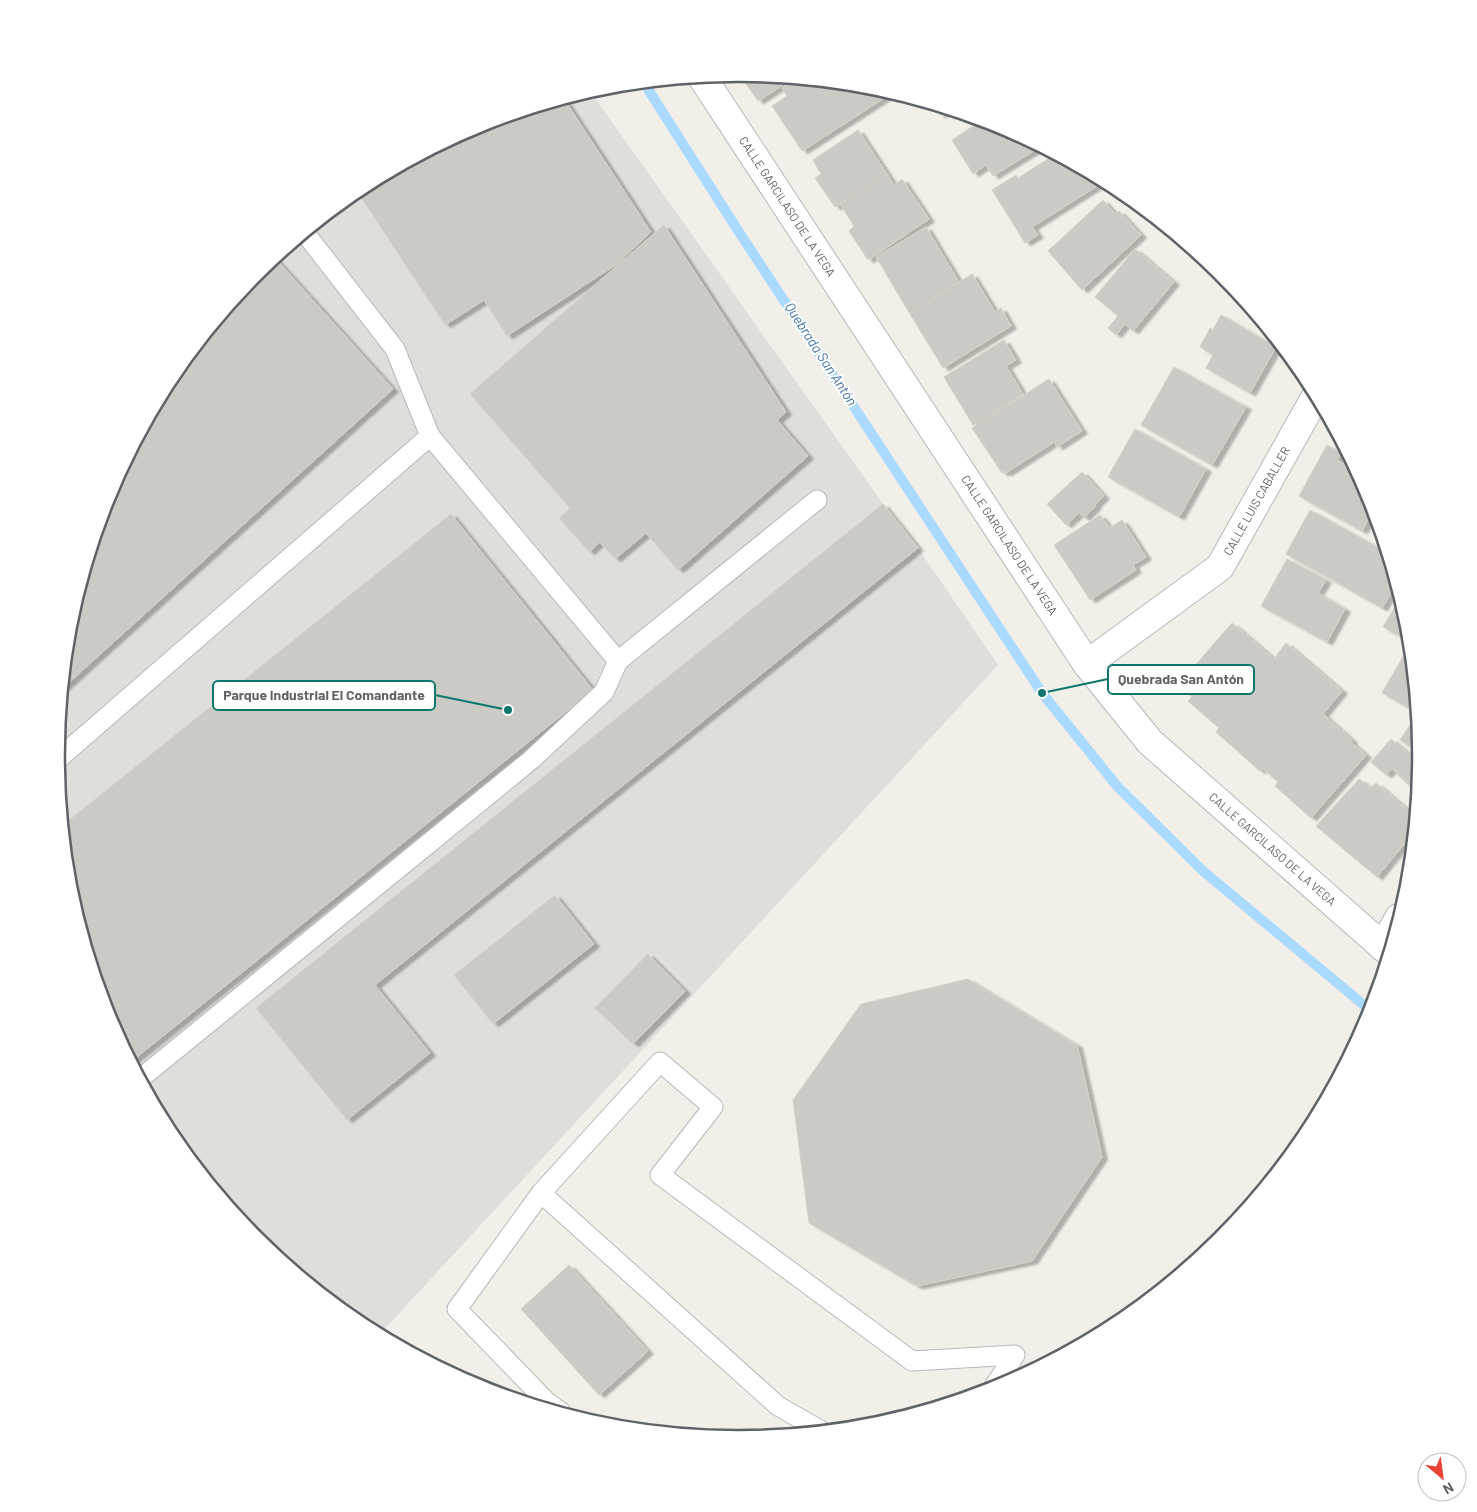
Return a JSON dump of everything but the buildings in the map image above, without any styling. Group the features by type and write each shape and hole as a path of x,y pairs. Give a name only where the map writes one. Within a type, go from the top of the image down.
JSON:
{"street":[{"name":"CALLE GARCILASO DE LA VEGA","path":"706,83 1086,664 1150,742 1384,947"},
{"name":"CALLE LUIS CABALLER","path":"1086,664 1220,567 1312,403"}],"lane":[{"path":"309,238 395,349 430,436 618,661"},
{"path":"65,753 430,436"},
{"path":"145,1075 531,760 604,692 618,661 817,500"},
{"path":"547,1402 457,1309 541,1193 660,1062 713,1106 660,1175 912,1361 1015,1355 1001,1376"},
{"path":"541,1193 778,1406 812,1425"}],"shaded area":[{"path":"595,98 883,504 918,548 998,665 385,1329 328,1290 294,1262 232,1200 204,1166 155,1093 134,1054 116,1014 88,930 78,887 66,800 66,712 78,625 86,592 239,304 262,280 328,222 364,196 402,173 441,152 522,118"}],"waterway":[{"name":"Quebrada San Antón","path":"648,89 737,229 1042,693 1117,786 1203,871 1364,1005"}],"place":[{"name":"Quebrada San Antón","path":"1042,693"},
{"name":"Parque Industrial El Comandante","path":"508,710"}]}
